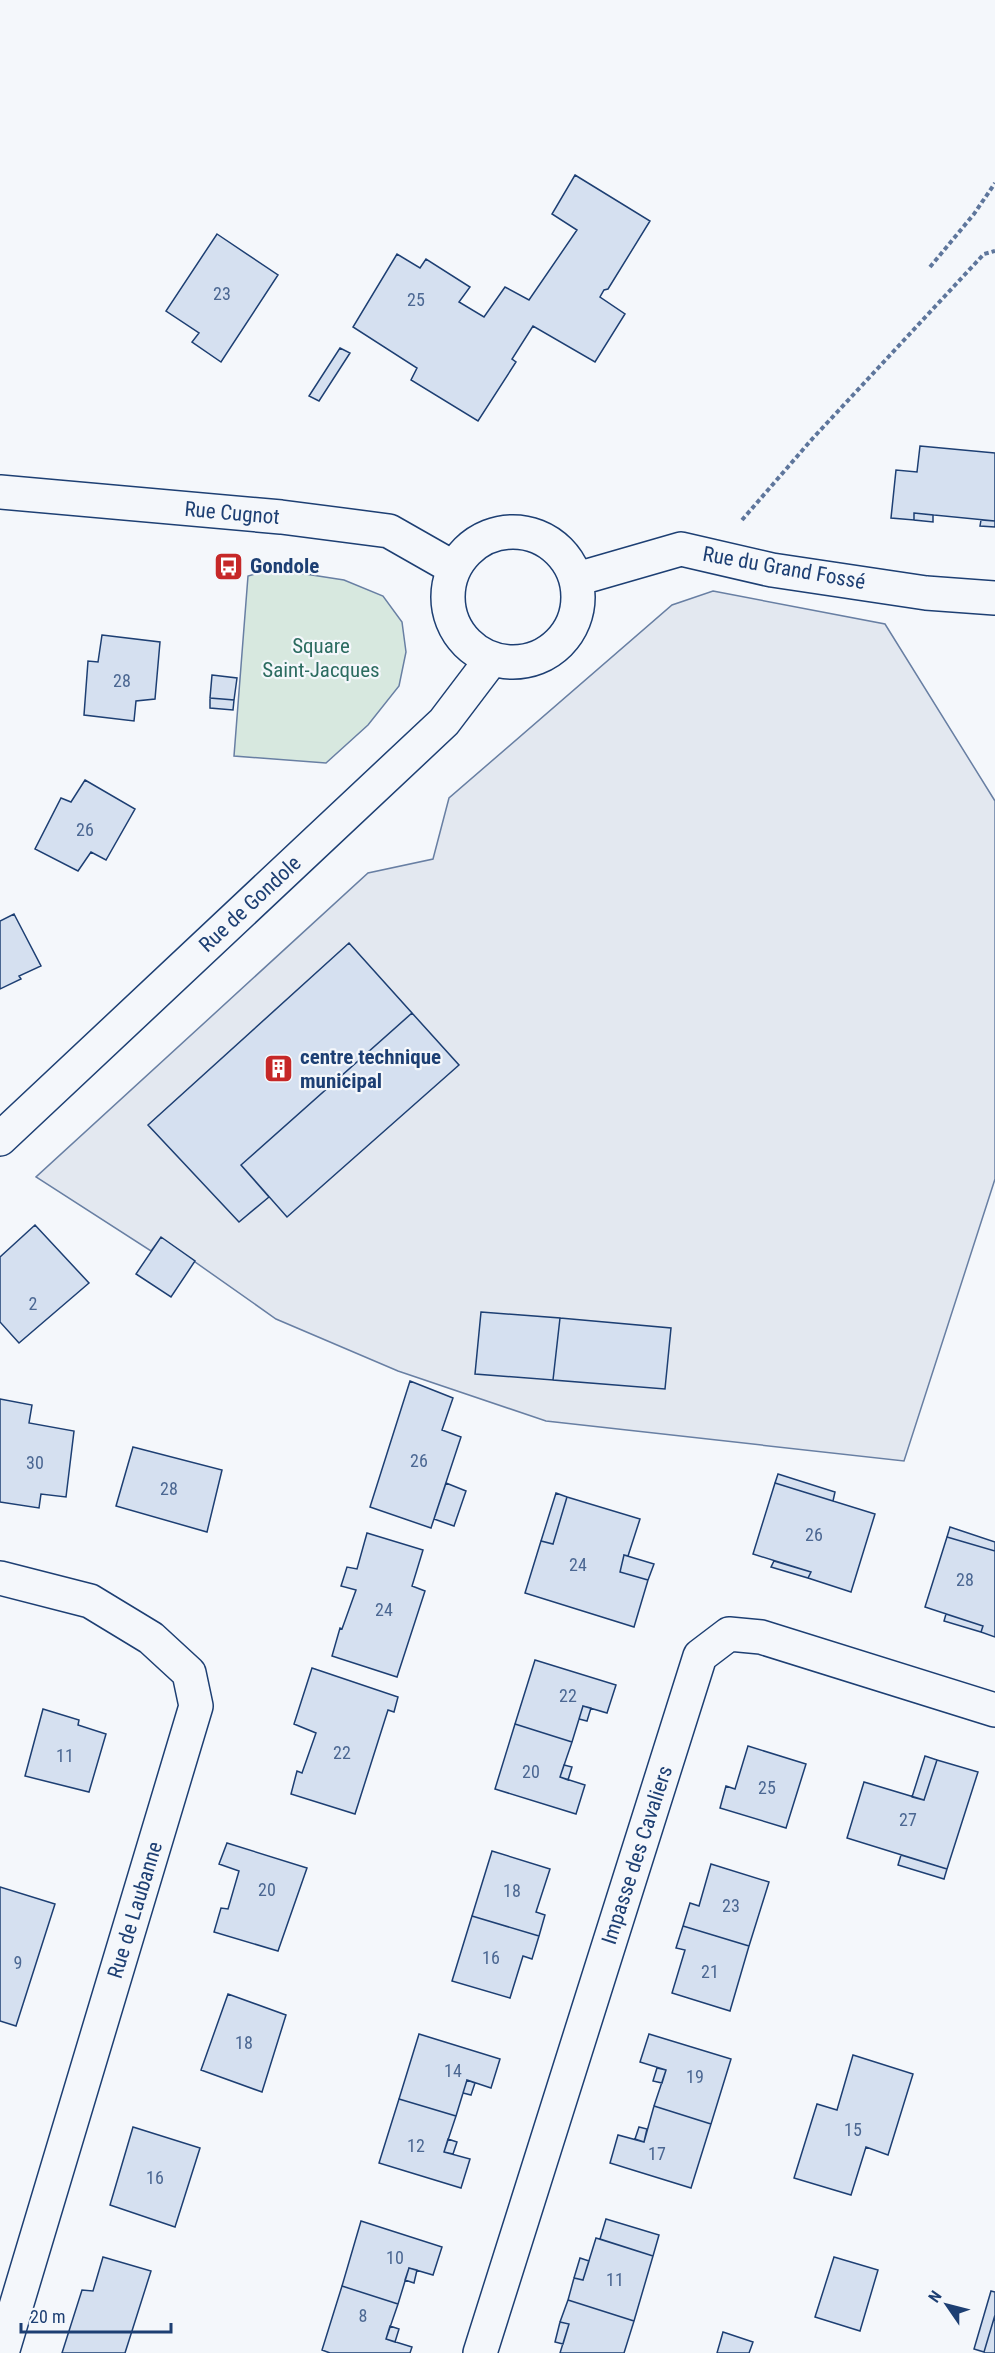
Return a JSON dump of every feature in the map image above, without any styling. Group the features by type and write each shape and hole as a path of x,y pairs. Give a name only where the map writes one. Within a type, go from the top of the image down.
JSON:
{"street":[{"name":"Rue Cugnot","path":"0,498 281,517 389,531 454,568"},
{"path":"508,531 531,533 551,543 567,559 577,579 579,603 573,626 558,645 538,658 515,663 491,660 468,645 452,622 447,595 454,568 467,550 487,537 508,531"},
{"name":"Rue du Grand Fossé","path":"577,579 681,549 772,570 926,593 995,598"},
{"name":"Rue de Gondole","path":"0,1139 444,722 491,660"},
{"name":"Rue de Laubanne","path":"0,1578 90,1601 151,1638 189,1673 196,1706 2,2353"},
{"name":"Impasse des Cavaliers","path":"480,2353 700,1656 729,1634 761,1637 995,1710"}],"path":[{"path":"930,267 974,214 995,183"},
{"path":"710,557 813,438 984,254 995,251"}],"green space":[{"name":"Square Saint-Jacques","path":"273,569 344,580 383,596 402,622 406,652 399,686 368,725 326,763 234,756 248,576"}],"shaded area":[{"path":"713,591 885,624 995,801 995,1179 904,1461 546,1421 398,1371 276,1319 161,1238 151,1251 36,1177 368,873 433,859 449,798 672,605"}],"building":[{"path":"575,175 650,221 608,289 604,290 600,297 625,314 595,362 533,326 512,359 516,362 478,421 411,380 417,368 353,327 397,254 420,268 426,259 470,287 459,302 484,317 505,287 529,300 577,230 552,214"},
{"path":"217,234 278,275 221,362 192,342 199,333 166,311"},
{"path":"340,348 350,353 319,401 309,396"},
{"path":"920,446 995,453 995,521 914,513 914,520 891,518 896,470 917,472"},
{"path":"914,513 933,515 933,522 914,520"},
{"path":"981,520 995,521 995,527 980,526"},
{"path":"102,635 160,642 155,699 136,701 134,721 84,715 88,661 98,662"},
{"path":"212,675 237,678 234,700 210,698"},
{"path":"210,698 234,700 233,710 210,708"},
{"path":"85,780 135,809 106,860 91,852 78,871 35,849 61,798 71,802"},
{"path":"14,914 41,966 19,976 21,979 0,989 0,921"},
{"name":"centre technique municipal","path":"349,943 412,1013 241,1165 269,1197 239,1222 148,1125"},
{"path":"412,1013 459,1065 287,1217 241,1165"},
{"path":"35,1225 89,1283 19,1343 0,1322 0,1257"},
{"path":"161,1237 195,1261 171,1297 136,1274"},
{"path":"481,1312 560,1318 553,1380 475,1374"},
{"path":"560,1318 671,1328 665,1389 553,1380"},
{"path":"410,1381 453,1398 442,1430 461,1437 431,1528 370,1507"},
{"path":"0,1399 32,1405 29,1423 74,1431 66,1497 41,1494 39,1508 0,1502"},
{"path":"133,1447 222,1470 207,1532 116,1506"},
{"path":"778,1474 835,1492 833,1501 775,1483"},
{"path":"446,1483 466,1491 454,1526 434,1519"},
{"path":"775,1483 875,1514 851,1592 808,1578 811,1572 753,1554"},
{"path":"556,1493 567,1497 553,1544 541,1541"},
{"path":"567,1497 640,1519 628,1556 624,1555 620,1572 648,1580 634,1627 525,1593 541,1541 553,1544"},
{"path":"950,1527 995,1542 995,1551 947,1537"},
{"path":"367,1533 423,1550 412,1586 425,1591 397,1677 332,1656 340,1628 342,1629 356,1590 341,1586 347,1567 357,1569"},
{"path":"947,1537 995,1551 995,1637 981,1632 983,1626 925,1607"},
{"path":"624,1555 654,1564 648,1580 620,1572"},
{"path":"774,1561 811,1572 808,1578 771,1567"},
{"path":"946,1614 983,1626 981,1632 944,1621"},
{"path":"535,1660 616,1685 607,1713 583,1706 572,1742 515,1724"},
{"path":"312,1668 398,1697 394,1712 388,1710 355,1814 291,1794 297,1771 302,1773 316,1733 294,1724"},
{"path":"583,1706 591,1708 587,1721 579,1719"},
{"path":"43,1709 79,1720 78,1725 106,1734 89,1792 25,1776"},
{"path":"515,1724 572,1742 560,1777 585,1785 576,1814 495,1789"},
{"path":"748,1746 806,1764 786,1828 720,1808 726,1786 735,1789"},
{"path":"925,1756 937,1760 924,1800 912,1797"},
{"path":"937,1760 978,1772 947,1869 847,1838 864,1782 924,1800"},
{"path":"564,1765 572,1767 568,1780 560,1777"},
{"path":"227,1843 307,1868 278,1951 214,1932 221,1908 228,1909 239,1871 219,1864"},
{"path":"492,1851 550,1869 536,1912 545,1915 539,1936 472,1916"},
{"path":"901,1855 947,1869 944,1879 898,1865"},
{"path":"711,1864 769,1882 749,1946 683,1926 690,1903 699,1906"},
{"path":"0,1887 55,1904 16,2026 0,2021"},
{"path":"472,1916 539,1936 532,1959 523,1956 510,1998 452,1981"},
{"path":"683,1926 749,1946 730,2011 672,1993 685,1950 676,1948"},
{"path":"228,1994 286,2015 262,2092 201,2070"},
{"path":"419,2034 500,2059 491,2088 467,2080 456,2116 399,2099"},
{"path":"649,2034 731,2059 711,2124 654,2106 666,2070 640,2062"},
{"path":"853,2055 913,2074 888,2155 866,2147 851,2195 794,2178 817,2104 837,2110"},
{"path":"657,2068 666,2070 662,2083 653,2081"},
{"path":"467,2080 475,2083 471,2095 463,2093"},
{"path":"399,2099 456,2116 444,2152 470,2159 461,2188 379,2163"},
{"path":"654,2106 711,2124 691,2188 610,2163 618,2135 644,2142"},
{"path":"133,2127 200,2148 175,2227 110,2205"},
{"path":"639,2127 647,2129 644,2142 635,2139"},
{"path":"448,2139 457,2142 453,2154 444,2152"},
{"path":"606,2219 659,2235 653,2256 600,2239"},
{"path":"361,2221 442,2247 433,2275 409,2268 398,2304 342,2286"},
{"path":"596,2238 653,2256 634,2321 568,2300 574,2278 583,2280"},
{"path":"103,2257 151,2271 125,2353 62,2353 82,2290 93,2291"},
{"path":"834,2257 878,2270 860,2331 815,2317"},
{"path":"580,2258 589,2261 583,2280 574,2278"},
{"path":"409,2268 417,2270 414,2283 405,2280"},
{"path":"342,2286 398,2304 386,2339 412,2347 410,2353 330,2353 322,2350"},
{"path":"991,2291 995,2292 995,2315 984,2352 974,2349"},
{"path":"568,2300 634,2321 624,2353 560,2353 569,2324 560,2322"},
{"path":"995,2315 995,2353 984,2353 984,2352"},
{"path":"560,2322 569,2324 563,2344 555,2342"},
{"path":"390,2326 399,2329 395,2342 386,2339"},
{"path":"723,2332 753,2342 749,2353 717,2353"}],"place":[{"name":"Gondole","path":"229,566"},
{"name":"centre technique municipal","path":"279,1069"}]}
